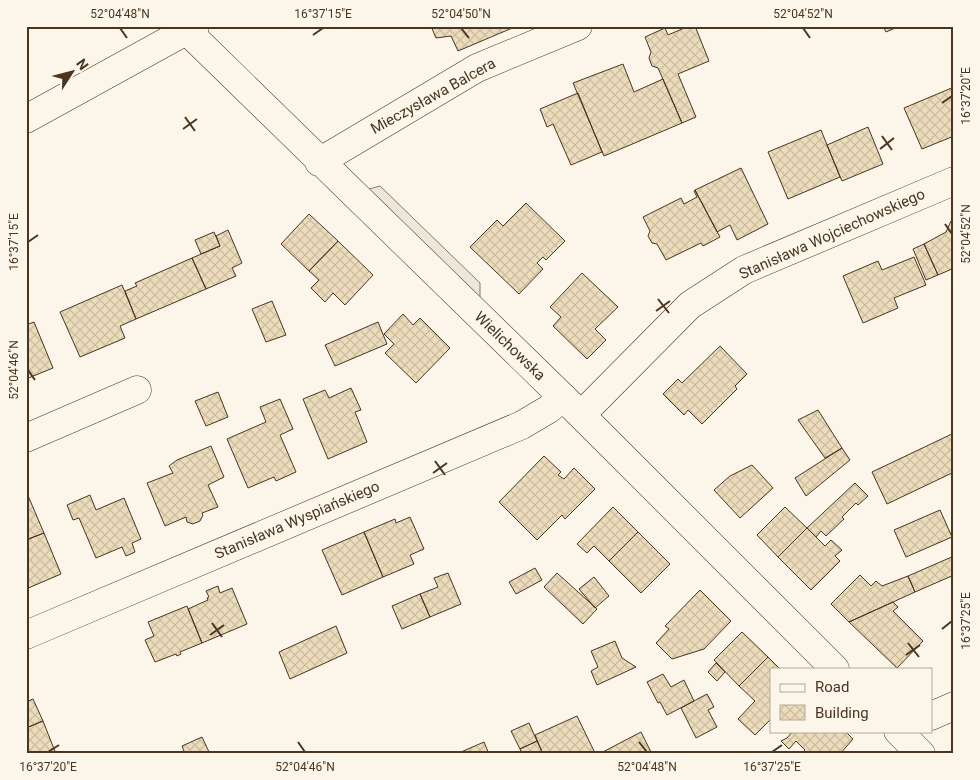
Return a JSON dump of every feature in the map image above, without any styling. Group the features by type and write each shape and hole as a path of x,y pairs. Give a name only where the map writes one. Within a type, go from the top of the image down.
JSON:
{"street":[{"name":"Mieczysława Balcera","path":"319,162 477,68 578,26"},
{"name":"Wielichowska","path":"188,28 319,162 572,406 834,668"},
{"path":"26,119 188,28"},
{"name":"Stanisława Wojciechowskiego","path":"572,406 690,305 744,270 954,181"},
{"path":"26,438 137,390"},
{"name":"Stanisława Wyspiańskiego","path":"26,635 522,425 550,409 572,406"},
{"path":"932,716 954,706"},
{"path":"899,732 921,754"}],"shaded area":[{"path":"380,186 480,283 480,299 369,189"}],"building":[{"path":"431,26 517,26 458,51 451,36 436,38"},
{"path":"689,26 695,26 709,61 678,74 696,117 682,123 658,68 652,66 649,58 651,52 645,37 665,28 668,35"},
{"path":"883,26 900,26 886,32"},
{"path":"623,64 634,92 663,79 682,123 604,156 573,83"},
{"path":"954,87 954,136 922,149 904,108"},
{"path":"578,93 602,152 571,165 553,124 547,127 540,109"},
{"path":"868,127 883,164 842,181 827,145"},
{"path":"821,130 840,177 788,199 768,152"},
{"path":"741,168 768,224 737,240 730,225 717,232 695,190"},
{"path":"695,190 720,237 703,246 701,243 666,260 657,244 652,243 648,236 650,231 643,217 681,198 684,204 697,197"},
{"path":"526,203 565,241 546,260 543,257 537,263 543,269 519,294 470,247 497,220 503,226"},
{"path":"309,214 338,241 309,271 281,244"},
{"path":"951,221 954,223 954,273 952,269 938,275 924,244 946,232"},
{"path":"228,230 242,263 232,268 236,276 206,289 192,258 220,246 216,236"},
{"path":"214,232 220,246 201,254 195,240"},
{"path":"338,241 373,275 345,305 333,293 325,302 311,288 319,280 309,271"},
{"path":"924,244 938,275 926,280 913,249"},
{"path":"914,257 926,285 894,298 898,308 863,323 843,276 878,261 882,270"},
{"path":"192,258 206,289 136,319 125,291 137,286 135,283"},
{"path":"582,273 618,307 595,329 606,340 587,359 553,326 561,317 550,307"},
{"path":"122,285 136,319 120,326 125,338 80,357 60,312"},
{"path":"272,301 286,335 266,342 252,309"},
{"path":"403,314 413,325 420,318 450,348 416,383 385,353 394,344 384,334"},
{"path":"34,322 53,368 26,379 26,325"},
{"path":"378,322 387,344 335,366 325,345"},
{"path":"720,346 747,374 735,386 737,389 702,424 688,410 684,415 663,394 678,379 682,383"},
{"path":"351,388 361,410 355,412 367,442 328,459 303,399 325,390 329,398"},
{"path":"218,392 228,417 206,426 195,401"},
{"path":"280,399 293,429 280,435 296,472 276,481 274,477 248,488 227,439 266,422 260,407"},
{"path":"818,410 842,448 825,458 798,420"},
{"path":"954,433 954,472 887,504 872,472"},
{"path":"211,446 224,477 208,485 218,507 202,513 200,521 193,524 187,522 186,517 165,526 147,483 173,473 169,466 177,460"},
{"path":"842,448 850,460 806,496 795,478"},
{"path":"544,456 561,472 558,475 564,479 574,468 595,489 565,519 562,515 537,540 499,502"},
{"path":"752,465 773,488 740,518 714,490 730,476"},
{"path":"855,483 868,496 858,505 856,503 842,517 844,519 826,536 821,531 816,537 807,528"},
{"path":"26,491 44,533 26,540"},
{"path":"90,495 96,510 124,498 141,539 132,543 135,552 126,556 122,547 96,558 79,518 73,520 67,505"},
{"path":"613,507 638,532 609,561 594,546 587,553 577,544"},
{"path":"785,507 807,528 778,557 757,535"},
{"path":"940,510 952,537 906,557 894,530"},
{"path":"410,517 424,549 410,555 414,564 383,577 364,532 395,519 396,523"},
{"path":"807,528 825,546 831,540 842,550 835,556 840,561 811,590 778,557"},
{"path":"364,532 383,577 342,595 322,550"},
{"path":"638,532 670,564 641,593 609,561"},
{"path":"44,533 61,574 26,589 26,540"},
{"path":"954,556 954,575 915,592 908,576"},
{"path":"535,568 542,580 516,594 509,582"},
{"path":"448,573 461,604 430,617 420,594 438,587 434,578"},
{"path":"557,573 597,609 583,624 544,587"},
{"path":"860,575 871,586 876,581 882,586 908,576 915,592 849,622 831,604"},
{"path":"594,577 609,596 595,608 579,589"},
{"path":"218,586 220,593 232,588 247,624 202,643 188,609 208,600 207,598 209,597 206,591"},
{"path":"700,590 731,621 704,649 672,659 656,643 669,629 665,626"},
{"path":"420,594 430,617 402,629 392,606"},
{"path":"893,602 898,607 893,611 923,641 897,668 849,622"},
{"path":"187,606 202,643 180,652 181,654 177,656 176,654 155,662 145,640 154,636 148,622"},
{"path":"336,626 347,653 290,679 279,652"},
{"path":"742,632 768,657 739,686 714,660"},
{"path":"615,641 622,658 636,667 597,685 591,671 598,667 591,651"},
{"path":"768,657 779,668 770,668 770,720 755,735 738,719 755,701 739,686"},
{"path":"716,663 725,672 717,681 708,672"},
{"path":"663,674 671,687 684,680 694,701 667,715 647,682"},
{"path":"707,694 714,707 708,710 717,727 696,738 681,708"},
{"path":"33,699 43,721 26,728 26,702"},
{"path":"577,716 594,751 588,754 543,754 535,735"},
{"path":"43,721 56,754 26,754 26,728"},
{"path":"529,723 537,741 520,749 511,731"},
{"path":"641,732 652,754 599,754"},
{"path":"792,732 846,732 853,739 840,754 801,754 805,750 796,741 789,749 781,741"},
{"path":"202,737 210,754 185,754 182,746"},
{"path":"537,741 543,754 522,754 520,749"},
{"path":"484,742 489,754 462,754 461,752"}]}
